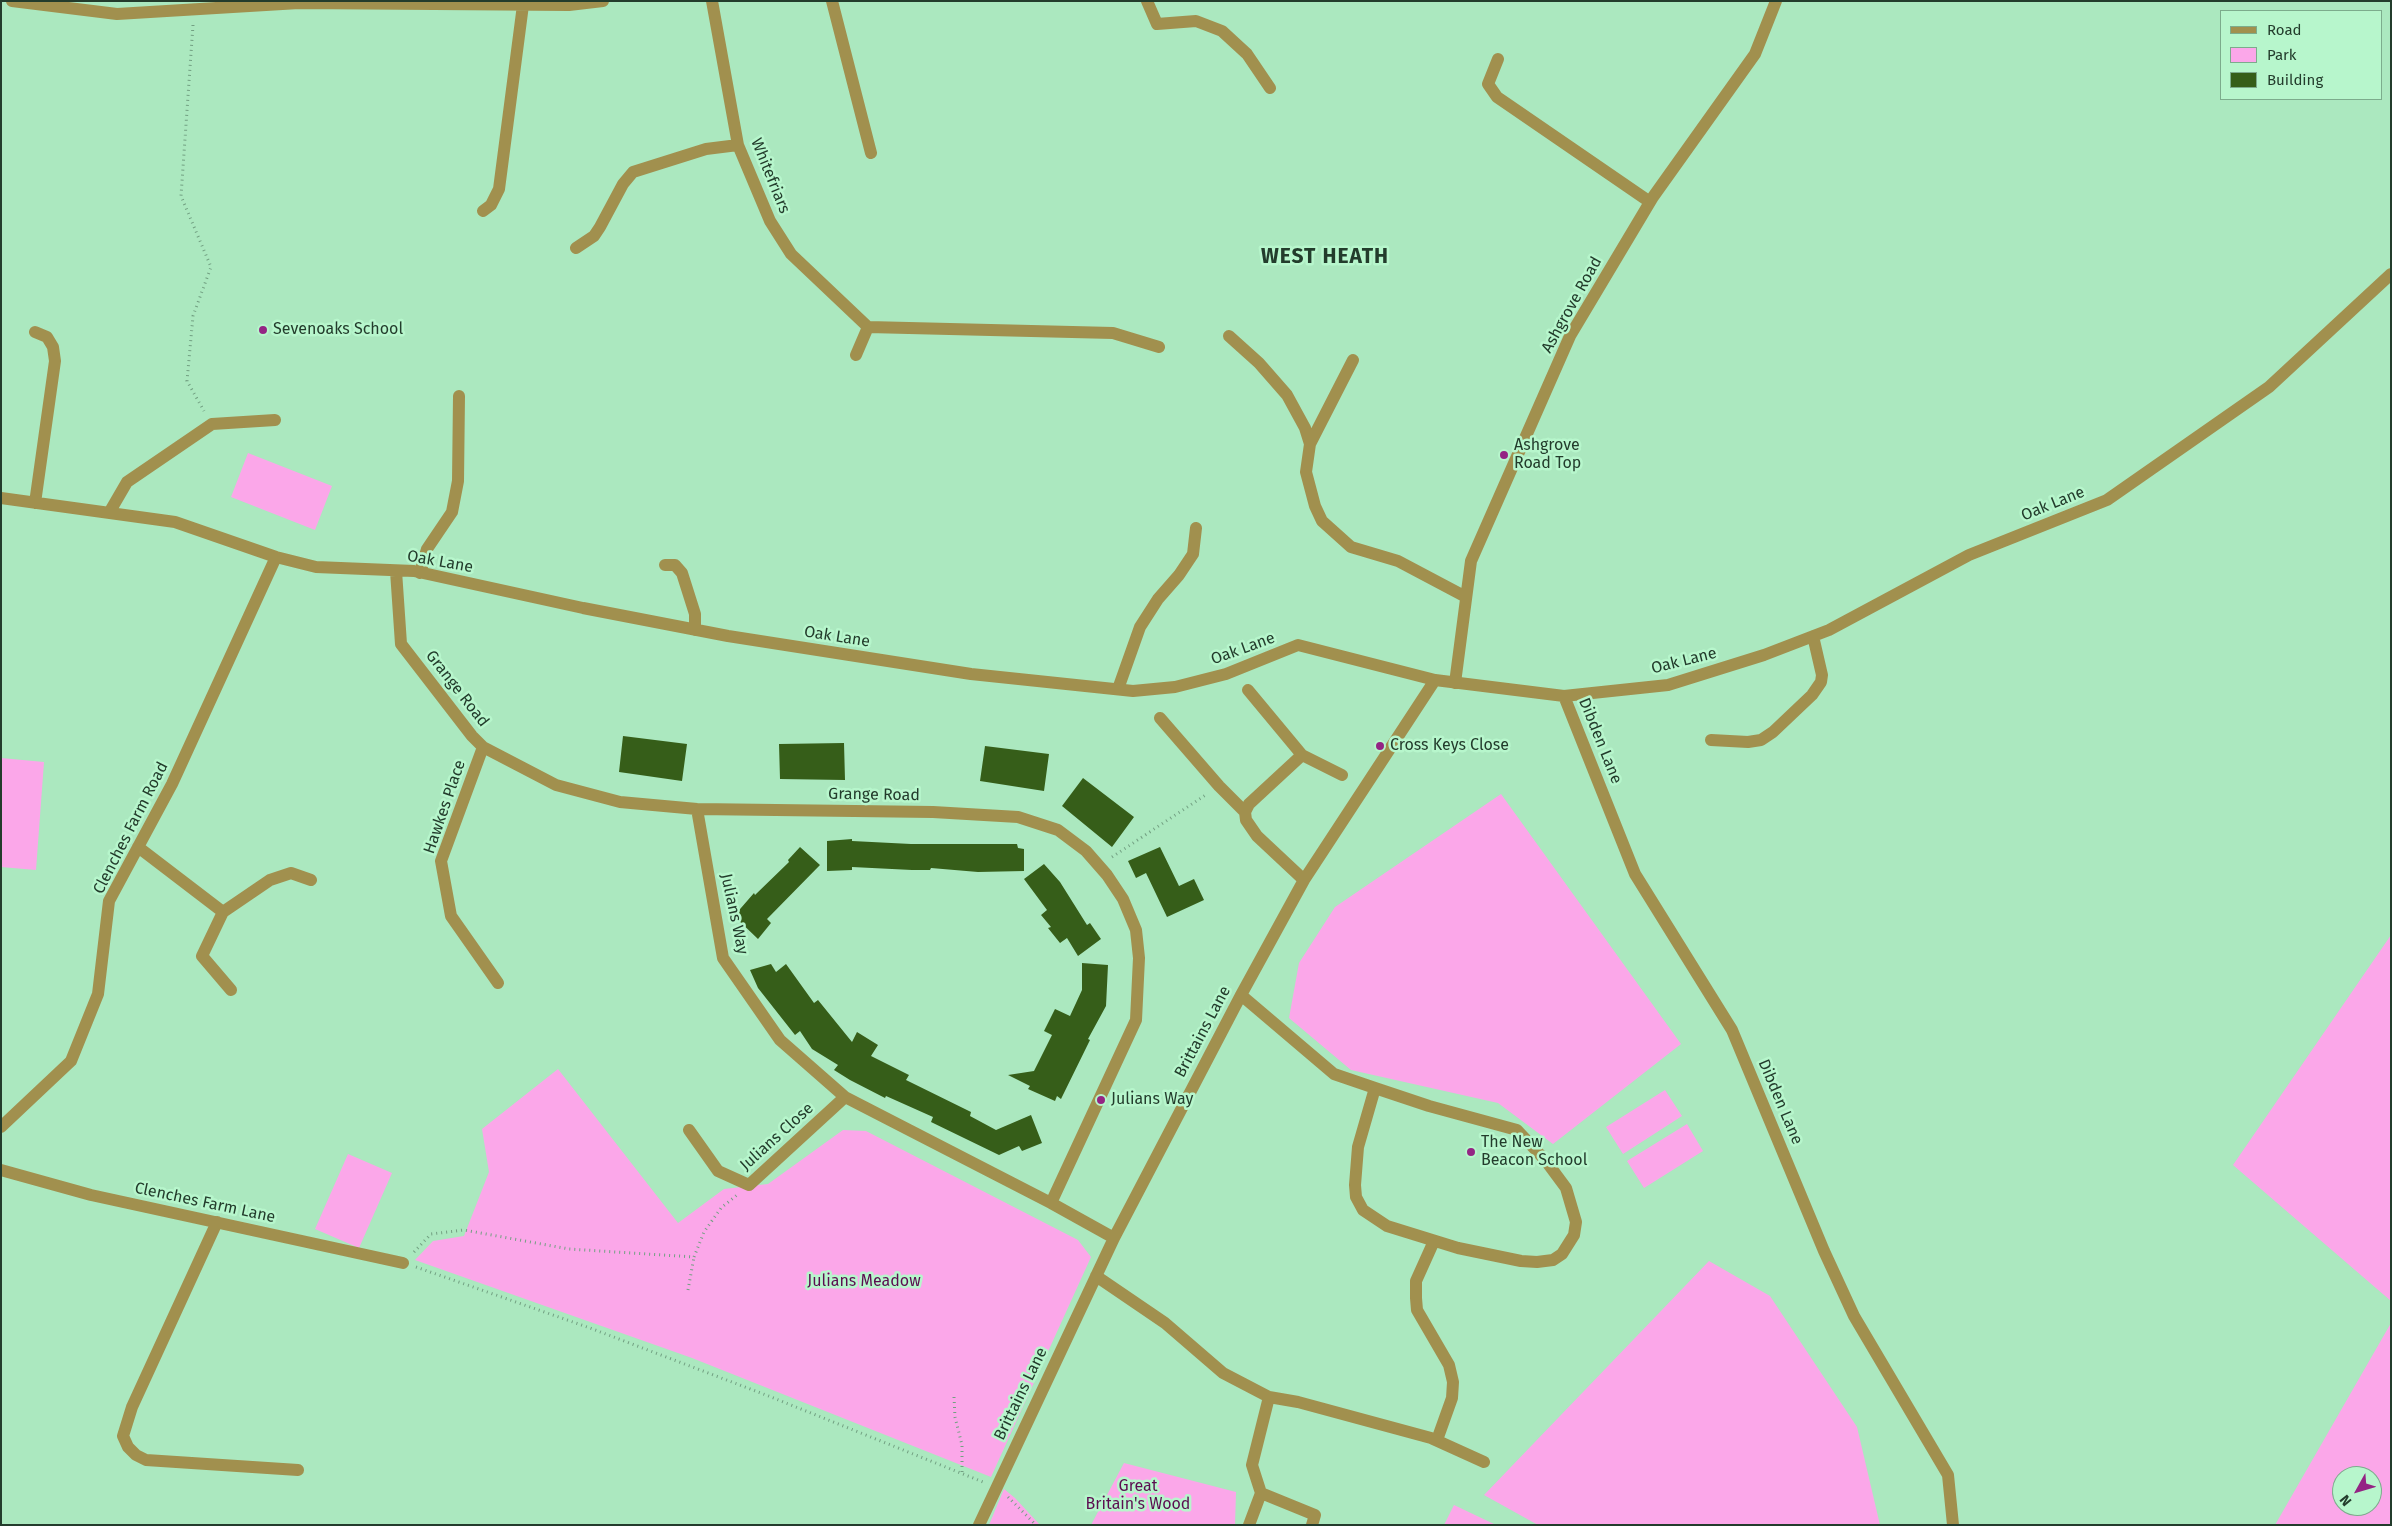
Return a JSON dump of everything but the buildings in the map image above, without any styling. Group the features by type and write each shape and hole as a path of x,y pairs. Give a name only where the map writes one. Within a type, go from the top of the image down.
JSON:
{"street":[{"path":"12,1 117,14 299,3 569,5 603,1"},
{"name":"Whitefriars","path":"712,1 738,145 770,221 791,254 868,327"},
{"path":"832,1 871,153"},
{"path":"1147,1 1157,24 1196,21 1222,31 1247,54 1270,88"},
{"name":"Ashgrove Road","path":"1454,683 1471,561 1570,336 1650,202 1755,54 1776,1"},
{"path":"483,211 491,205 498,189 523,5"},
{"path":"1498,59 1488,84 1497,97 1650,202"},
{"path":"576,248 594,236 623,184 633,172 706,149 738,145"},
{"name":"Oak Lane","path":"1,498 175,522 276,557 316,567 420,573 695,630 972,674 1133,691 1184,685 1226,674 1298,645 1435,680 1564,696 1668,685 1764,655 1829,630 1969,555 2107,500 2269,387 2391,274"},
{"path":"856,355 868,327 1113,333 1159,346"},
{"path":"35,332 48,337 53,347 55,361 35,503"},
{"path":"1229,336 1259,363 1287,396 1305,428 1310,444"},
{"path":"1353,360 1310,444 1306,472 1315,506 1322,520 1351,547 1398,561 1466,597"},
{"path":"420,573 427,550 452,512 458,481 459,396"},
{"path":"109,513 127,482 212,424 275,420"},
{"path":"1118,689 1140,627 1158,599 1179,575 1193,554 1196,528"},
{"name":"Clenches Farm Road","path":"1,1128 71,1061 98,994 109,901 172,784 276,557"},
{"path":"665,565 674,565 682,573 694,614 695,630"},
{"name":"Grange Road","path":"396,571 401,644 472,736 483,747 556,785 620,802 697,809 933,812 1018,818 1058,830 1086,851 1123,899 1136,930 1139,958 1136,1020 1051,1203"},
{"path":"1710,740 1748,742 1761,740 1773,732 1812,695 1821,682 1822,675 1813,636"},
{"name":"Brittains Lane","path":"979,1525 1114,1238 1241,995 1304,880 1435,680"},
{"path":"1248,690 1302,755 1342,775"},
{"name":"Dibden Lane","path":"1564,696 1635,874 1732,1030 1824,1251 1854,1316 1948,1474 1953,1525"},
{"path":"1160,718 1219,786 1245,812"},
{"name":"Hawkes Place","path":"483,747 441,861 451,916 498,982"},
{"path":"1302,755 1249,804 1245,812 1246,820 1257,836 1304,880"},
{"name":"Julians Way","path":"697,809 724,958 780,1040 845,1097 1051,1203 1114,1238"},
{"path":"138,847 224,912"},
{"path":"230,990 202,956 224,912 270,880 291,873 311,880"},
{"path":"1241,995 1334,1074 1429,1106 1517,1130 1546,1161 1566,1188 1576,1222 1574,1235 1562,1254 1553,1260 1521,1262 1458,1248 1387,1226 1363,1210 1356,1197 1358,1147 1375,1088"},
{"name":"Julians Close","path":"689,1130 718,1171 749,1185 845,1097"},
{"name":"Clenches Farm Lane","path":"1,1170 91,1195 403,1263"},
{"path":"217,1222 135,1400 124,1427 123,1436 128,1447 136,1455 146,1460 298,1470"},
{"path":"1434,1241 1416,1281 1416,1298 1417,1310 1449,1365 1453,1382 1452,1398 1437,1440"},
{"path":"1096,1276 1165,1323 1223,1374 1269,1397 1298,1402 1437,1440 1484,1462"},
{"path":"1249,1525 1261,1493 1252,1465 1269,1397"},
{"path":"1261,1493 1315,1515 1312,1525"}],"path":[{"path":"194,9 181,196 211,267 193,316 187,381 212,424"},
{"path":"1098,865 1219,786"},
{"path":"688,1290 694,1257 704,1232 721,1208 749,1185"},
{"path":"694,1257 569,1249 464,1230 431,1234 403,1263 590,1328 962,1472 995,1488 1013,1500 1036,1525"},
{"path":"954,1397 955,1417 962,1445 962,1472"}],"green space":[{"path":"248,453 332,486 315,530 231,497"},
{"path":"1,758 44,762 36,870 1,867"},
{"path":"1501,794 1681,1044 1553,1144 1498,1103 1351,1070 1289,1018 1299,963 1335,907"},
{"path":"2391,935 2391,1301 2233,1165"},
{"name":"Julians Meadow","path":"558,1069 678,1223 724,1189 768,1184 843,1130 866,1131 1078,1240 1091,1257 991,1477 692,1358 415,1260 433,1241 464,1236 489,1172 482,1129"},
{"path":"1665,1090 1682,1116 1623,1154 1606,1127"},
{"path":"1687,1124 1703,1151 1644,1188 1627,1161"},
{"path":"348,1154 392,1173 359,1248 315,1229"},
{"path":"1709,1261 1770,1296 1857,1427 1880,1525 1538,1525 1484,1495"},
{"path":"2391,1323 2391,1525 2275,1525"},
{"name":"Great Britain's Wood","path":"1124,1463 1236,1492 1235,1525 1091,1525"},
{"name":"Great Britain's Wood","path":"1004,1489 1015,1498 1040,1525 989,1525"},
{"path":"1454,1505 1496,1525 1444,1525"}],"place":[{"name":"Sevenoaks School","path":"263,330"},
{"name":"Ashgrove Road Top","path":"1504,455"},
{"name":"Cross Keys Close","path":"1380,746"},
{"name":"Julians Way","path":"1101,1100"},
{"name":"The New Beacon School","path":"1471,1152"}],"district":[{"name":"WEST HEATH","path":"1325,257"}]}
